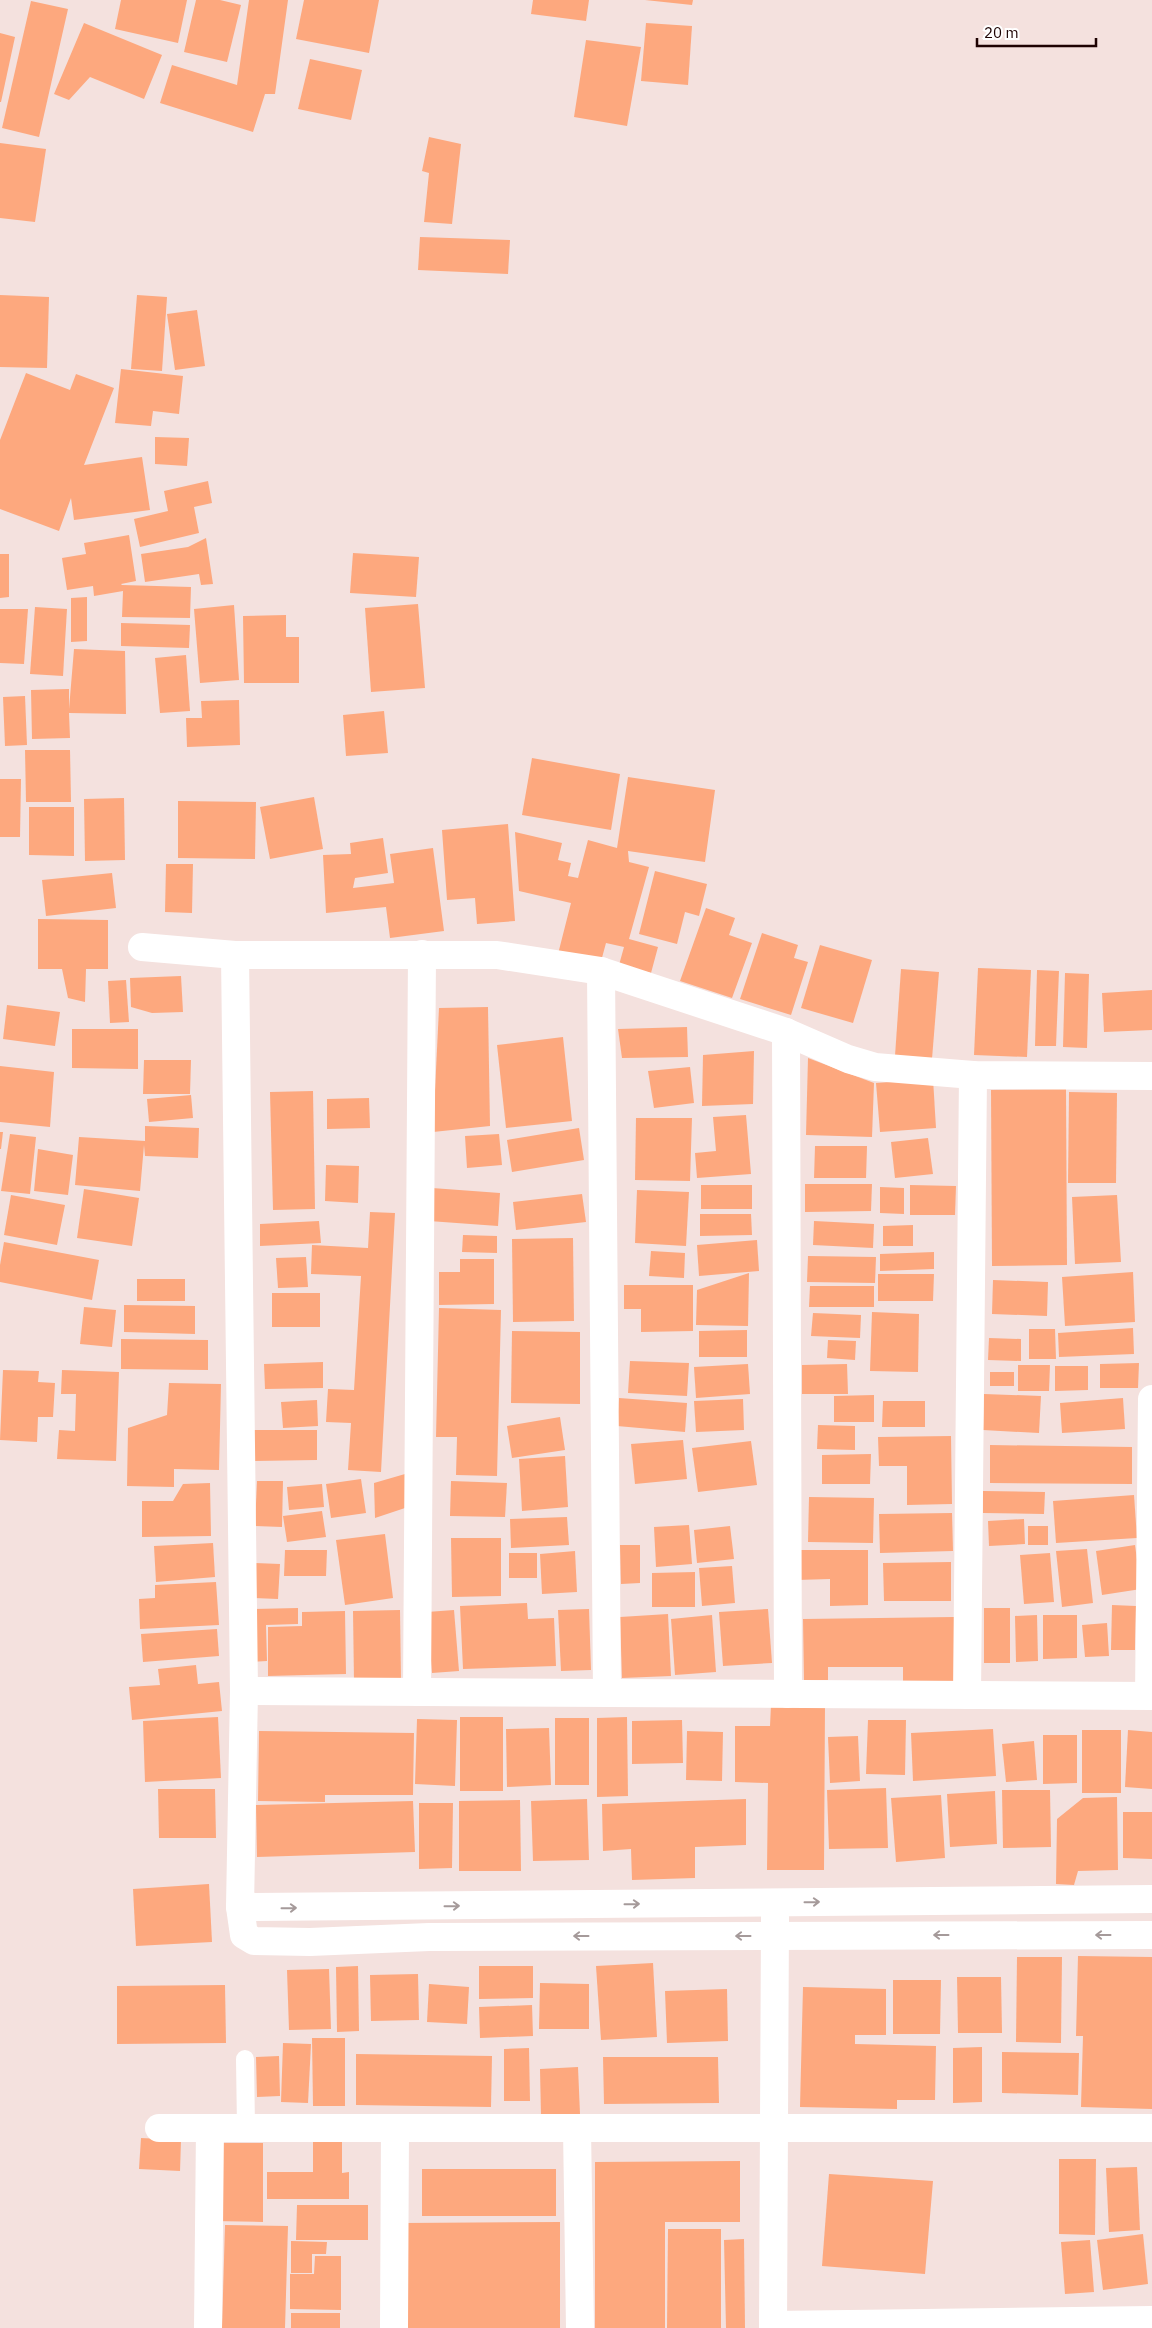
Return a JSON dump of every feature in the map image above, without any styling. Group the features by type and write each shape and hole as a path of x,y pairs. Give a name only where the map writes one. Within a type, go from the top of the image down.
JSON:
{"street":[{"path":"142,947 235,955 497,955 601,971 786,1032 848,1059 875,1067 973,1075 1152,1076"},
{"path":"417,1692 422,954"},
{"path":"235,955 244,1691 240,1907 244,1936 254,1941 310,1942 428,1937 1152,1935"},
{"path":"601,971 607,1693"},
{"path":"786,1032 788,1694"},
{"path":"967,1695 973,1075"},
{"path":"244,1691 1150,1696 1152,1399"},
{"path":"240,1907 1152,1899"},
{"path":"775,1903 773,2327 978,2325 1152,2320"},
{"path":"159,2128 1152,2128"},
{"path":"208,2328 210,2128"},
{"path":"394,2328 395,2128"},
{"path":"577,2128 580,2328"}],"lane":[{"path":"245,2059 246,2128"}],"building":[{"path":"121,0 187,0 178,43 115,29"},
{"path":"196,0 220,0 241,5 227,62 184,52"},
{"path":"249,0 288,0 275,94 265,94 253,132 160,103 172,65 237,85"},
{"path":"304,0 379,0 369,53 296,39"},
{"path":"533,0 589,0 586,21 531,14"},
{"path":"645,0 693,0 692,5"},
{"path":"31,1 68,9 39,137 2,128"},
{"path":"84,23 162,55 144,99 90,77 69,100 54,94"},
{"path":"646,23 692,26 688,85 641,81"},
{"path":"0,33 15,37 1,102 0,102"},
{"path":"586,40 641,47 627,126 574,117"},
{"path":"310,59 362,70 351,120 298,109"},
{"path":"429,137 461,144 452,224 424,222 429,173 422,171"},
{"path":"0,143 46,149 35,222 0,218"},
{"path":"420,237 510,240 508,274 418,270"},
{"path":"0,295 49,297 47,368 0,367"},
{"path":"137,295 167,297 162,371 131,369"},
{"path":"197,310 205,366 175,370 167,314"},
{"path":"121,369 183,376 179,414 153,411 151,426 115,423"},
{"path":"26,373 70,390 76,374 114,388 84,465 142,457 150,510 74,520 71,498 59,531 0,509 0,440"},
{"path":"155,437 189,438 187,466 155,464"},
{"path":"208,481 212,503 194,507 199,533 140,547 134,519 168,511 164,491"},
{"path":"129,535 136,581 121,584 191,587 190,618 122,617 123,591 94,596 93,586 67,590 62,558 86,554 84,543"},
{"path":"206,538 213,584 201,585 199,574 145,582 141,554 188,547"},
{"path":"353,553 419,557 416,597 350,593"},
{"path":"0,554 9,554 9,597 0,598"},
{"path":"87,597 87,641 71,642 71,598"},
{"path":"418,604 425,688 371,692 365,608"},
{"path":"234,605 239,680 200,683 194,609"},
{"path":"35,607 67,609 63,676 30,674"},
{"path":"0,609 28,609 24,664 0,663"},
{"path":"286,615 286,637 299,637 299,683 244,683 243,616"},
{"path":"121,623 190,625 189,648 121,646"},
{"path":"74,649 125,651 126,714 69,713 70,738 32,739 31,690 69,689 69,709"},
{"path":"186,655 190,711 160,713 155,658"},
{"path":"25,696 27,745 5,746 3,697"},
{"path":"239,700 240,745 187,747 186,718 202,718 201,701"},
{"path":"384,711 388,753 346,756 343,715"},
{"path":"25,750 70,750 71,802 26,802"},
{"path":"532,758 620,774 611,830 522,815"},
{"path":"628,777 715,790 705,862 628,851 629,862 649,867 629,939 658,947 651,973 619,965 624,947 606,943 600,965 558,954 571,903 519,891 515,832 562,843 558,860 571,863 568,876 578,878 588,840 617,848"},
{"path":"0,779 21,779 20,837 0,837"},
{"path":"314,797 323,849 270,859 260,807"},
{"path":"124,798 125,860 85,861 84,799"},
{"path":"178,801 256,802 255,859 178,858"},
{"path":"29,807 74,807 74,856 29,855"},
{"path":"508,824 515,921 477,924 475,898 447,900 442,830"},
{"path":"383,838 388,873 355,878 353,888 394,883 390,854 433,848 444,931 390,938 386,907 326,913 323,855 351,854 350,843"},
{"path":"166,864 193,864 192,913 165,912"},
{"path":"655,871 707,884 699,916 685,912 677,944 639,934"},
{"path":"112,873 116,908 46,916 42,880"},
{"path":"706,908 735,918 729,935 752,943 732,998 680,981"},
{"path":"38,919 108,920 108,969 86,969 85,1002 68,998 62,969 38,969"},
{"path":"762,933 798,945 794,958 808,962 791,1015 740,999"},
{"path":"820,945 872,960 853,1023 801,1008"},
{"path":"978,968 1031,970 1027,1057 974,1055"},
{"path":"901,969 939,972 932,1059 895,1056"},
{"path":"1037,970 1059,971 1056,1046 1035,1046"},
{"path":"1065,973 1089,974 1087,1048 1063,1047"},
{"path":"181,976 183,1012 152,1013 131,1007 130,978"},
{"path":"126,980 129,1022 110,1023 108,981"},
{"path":"1152,990 1152,1030 1104,1032 1102,993"},
{"path":"7,1005 60,1012 55,1046 3,1039"},
{"path":"488,1007 490,1126 433,1132 439,1008"},
{"path":"687,1027 688,1057 622,1058 618,1029"},
{"path":"72,1029 138,1029 138,1069 72,1068"},
{"path":"563,1037 572,1121 506,1128 497,1045"},
{"path":"754,1051 753,1104 702,1106 703,1055"},
{"path":"808,1058 874,1083 872,1137 806,1135"},
{"path":"144,1060 191,1060 190,1094 143,1094"},
{"path":"0,1066 54,1072 50,1127 0,1122"},
{"path":"690,1067 694,1103 654,1108 648,1071"},
{"path":"933,1079 936,1128 880,1132 876,1083"},
{"path":"1066,1089 1067,1265 992,1266 991,1090"},
{"path":"313,1091 315,1209 273,1210 270,1092"},
{"path":"1069,1092 1117,1093 1116,1183 1068,1183"},
{"path":"191,1095 193,1118 149,1122 147,1099"},
{"path":"369,1098 370,1128 327,1129 327,1099"},
{"path":"746,1115 751,1174 697,1178 695,1153 716,1151 713,1117"},
{"path":"636,1118 692,1118 690,1181 635,1180"},
{"path":"145,1126 199,1128 198,1158 145,1156 144,1145 140,1191 75,1185 79,1137 145,1141"},
{"path":"579,1128 584,1160 512,1172 507,1140"},
{"path":"0,1132 3,1132 1,1149 0,1149"},
{"path":"10,1134 36,1137 30,1194 1,1191"},
{"path":"499,1134 502,1165 467,1168 465,1136"},
{"path":"928,1138 933,1174 895,1178 891,1142"},
{"path":"815,1146 867,1146 866,1178 814,1178"},
{"path":"38,1149 73,1155 68,1195 34,1191"},
{"path":"326,1165 359,1166 358,1203 325,1201"},
{"path":"805,1184 872,1184 871,1211 805,1212"},
{"path":"701,1185 752,1185 752,1209 701,1209"},
{"path":"910,1185 956,1186 955,1215 910,1215"},
{"path":"880,1187 904,1188 904,1214 880,1213"},
{"path":"432,1188 500,1193 498,1226 429,1221"},
{"path":"84,1189 139,1198 132,1246 77,1238"},
{"path":"637,1190 689,1192 686,1246 635,1243"},
{"path":"582,1194 586,1222 516,1230 513,1202"},
{"path":"11,1195 65,1205 57,1245 4,1235"},
{"path":"1117,1195 1121,1262 1075,1264 1072,1197"},
{"path":"370,1212 395,1213 381,1472 348,1470 351,1423 326,1422 328,1389 354,1390 361,1276 311,1274 312,1245 368,1248"},
{"path":"700,1214 751,1214 752,1235 700,1236"},
{"path":"319,1221 321,1243 260,1246 260,1224"},
{"path":"814,1221 874,1224 873,1248 813,1245"},
{"path":"913,1225 913,1246 883,1246 883,1226"},
{"path":"463,1235 497,1236 497,1253 462,1252"},
{"path":"573,1238 574,1321 513,1322 512,1239"},
{"path":"757,1240 759,1271 699,1276 697,1245"},
{"path":"4,1242 99,1260 92,1300 0,1282 0,1265"},
{"path":"651,1251 685,1253 684,1278 649,1276"},
{"path":"934,1252 934,1269 880,1271 880,1254"},
{"path":"808,1256 876,1257 875,1283 807,1282"},
{"path":"306,1257 308,1287 278,1288 276,1258"},
{"path":"460,1259 494,1259 494,1304 439,1305 439,1272 460,1272"},
{"path":"1133,1272 1135,1322 1065,1326 1062,1277"},
{"path":"749,1273 748,1326 696,1325 697,1290"},
{"path":"878,1274 934,1274 933,1301 878,1301"},
{"path":"137,1279 185,1279 185,1301 137,1301"},
{"path":"993,1280 1048,1282 1047,1316 992,1314"},
{"path":"624,1285 693,1285 693,1331 641,1332 641,1309 624,1309"},
{"path":"810,1286 874,1286 874,1307 809,1307"},
{"path":"272,1293 320,1293 320,1327 272,1327"},
{"path":"124,1305 195,1306 195,1334 124,1332"},
{"path":"84,1307 116,1310 112,1347 80,1344"},
{"path":"439,1308 501,1310 497,1476 456,1475 457,1437 436,1437"},
{"path":"872,1312 919,1314 918,1372 870,1371"},
{"path":"813,1313 861,1315 860,1338 811,1336"},
{"path":"1133,1328 1134,1354 1059,1357 1058,1333"},
{"path":"1029,1329 1055,1329 1056,1359 1029,1359"},
{"path":"747,1330 747,1357 699,1357 699,1331"},
{"path":"512,1331 580,1332 580,1404 511,1403"},
{"path":"989,1338 1021,1339 1021,1361 988,1360"},
{"path":"121,1339 208,1340 208,1370 121,1369"},
{"path":"828,1340 856,1341 855,1360 827,1358"},
{"path":"630,1361 689,1363 687,1396 628,1393"},
{"path":"323,1362 323,1388 265,1389 264,1364"},
{"path":"1139,1363 1138,1388 1100,1388 1100,1364"},
{"path":"748,1364 750,1394 696,1398 694,1367"},
{"path":"847,1364 848,1394 802,1394 802,1365"},
{"path":"1018,1365 1050,1365 1049,1391 1018,1391"},
{"path":"1055,1366 1088,1366 1088,1390 1055,1391"},
{"path":"3,1370 39,1371 38,1382 55,1383 53,1417 38,1417 37,1442 0,1440"},
{"path":"62,1370 119,1372 116,1461 57,1459 59,1430 75,1431 76,1394 61,1394"},
{"path":"990,1372 1014,1372 1014,1386 990,1386"},
{"path":"169,1383 221,1384 219,1470 174,1469 174,1487 127,1486 128,1428 167,1415"},
{"path":"984,1394 1041,1396 1039,1433 983,1430"},
{"path":"874,1395 874,1422 834,1422 834,1396"},
{"path":"619,1398 687,1403 685,1432 617,1426"},
{"path":"1123,1398 1125,1429 1062,1433 1060,1403"},
{"path":"743,1399 744,1430 696,1432 694,1401"},
{"path":"317,1400 318,1426 283,1428 281,1402"},
{"path":"883,1401 925,1401 925,1427 882,1427"},
{"path":"560,1417 565,1450 512,1458 507,1426"},
{"path":"818,1425 855,1426 855,1450 817,1449"},
{"path":"251,1430 317,1430 317,1460 251,1461"},
{"path":"951,1436 952,1504 907,1505 907,1466 879,1466 878,1437"},
{"path":"683,1440 687,1479 635,1484 631,1444"},
{"path":"751,1441 757,1485 698,1492 692,1448"},
{"path":"990,1445 1132,1447 1132,1484 990,1483"},
{"path":"871,1454 870,1484 822,1484 822,1455"},
{"path":"565,1456 568,1507 522,1511 519,1459"},
{"path":"405,1474 405,1508 375,1518 374,1483"},
{"path":"361,1479 366,1513 331,1518 326,1484"},
{"path":"257,1481 283,1481 282,1527 255,1526"},
{"path":"451,1481 507,1483 505,1517 450,1516"},
{"path":"210,1483 211,1536 142,1537 142,1501 173,1501 183,1484"},
{"path":"322,1484 324,1507 289,1510 287,1487"},
{"path":"983,1491 1045,1492 1044,1514 983,1513"},
{"path":"1134,1495 1137,1538 1056,1543 1053,1501"},
{"path":"809,1497 874,1498 873,1543 808,1542"},
{"path":"322,1511 326,1537 287,1542 283,1516"},
{"path":"952,1513 953,1551 880,1553 879,1514"},
{"path":"567,1517 569,1545 511,1548 510,1519"},
{"path":"1024,1519 1025,1544 989,1546 988,1521"},
{"path":"689,1525 692,1564 656,1567 654,1527"},
{"path":"730,1526 734,1559 697,1563 694,1530"},
{"path":"1028,1526 1048,1526 1048,1545 1028,1545"},
{"path":"385,1534 393,1598 345,1605 336,1540"},
{"path":"451,1538 501,1538 501,1596 452,1597"},
{"path":"213,1543 215,1577 156,1582 154,1546"},
{"path":"620,1545 640,1545 640,1583 621,1584"},
{"path":"1135,1545 1141,1589 1102,1595 1096,1551"},
{"path":"1087,1549 1093,1603 1062,1607 1056,1551"},
{"path":"285,1550 327,1550 326,1576 284,1576"},
{"path":"797,1550 868,1550 868,1605 830,1606 830,1579 797,1580"},
{"path":"575,1551 577,1592 542,1594 540,1554"},
{"path":"509,1553 537,1553 537,1578 509,1578"},
{"path":"1050,1553 1054,1602 1024,1604 1020,1555"},
{"path":"951,1562 951,1601 884,1601 883,1563"},
{"path":"255,1563 280,1564 278,1599 253,1598"},
{"path":"732,1566 735,1603 702,1606 699,1568"},
{"path":"695,1572 695,1607 652,1607 652,1573"},
{"path":"216,1582 219,1625 140,1629 139,1599 155,1598 155,1585"},
{"path":"527,1603 528,1619 554,1618 556,1666 463,1669 460,1606"},
{"path":"1112,1605 1136,1606 1135,1650 1111,1650"},
{"path":"298,1608 298,1624 266,1625 267,1661 251,1662 250,1609"},
{"path":"984,1608 1010,1608 1010,1663 984,1663"},
{"path":"589,1609 591,1670 561,1671 558,1610"},
{"path":"768,1609 772,1663 723,1666 719,1612"},
{"path":"400,1610 401,1681 354,1682 353,1611"},
{"path":"454,1610 459,1671 432,1673 427,1612"},
{"path":"345,1611 346,1674 268,1676 268,1627 302,1626 302,1612"},
{"path":"668,1614 671,1676 622,1678 620,1617"},
{"path":"712,1615 716,1672 675,1675 671,1619"},
{"path":"1037,1615 1038,1661 1016,1662 1015,1616"},
{"path":"1043,1615 1077,1615 1077,1658 1043,1659"},
{"path":"954,1617 954,1683 903,1683 903,1667 828,1667 828,1680 804,1681 803,1619"},
{"path":"1107,1623 1109,1656 1085,1657 1082,1625"},
{"path":"217,1629 219,1656 143,1662 141,1634"},
{"path":"196,1665 198,1684 219,1682 222,1711 132,1720 129,1687 160,1685 158,1669"},
{"path":"771,1705 825,1705 824,1870 767,1870 768,1783 735,1782 735,1726 770,1726"},
{"path":"218,1717 221,1778 145,1782 143,1721"},
{"path":"460,1717 503,1717 503,1791 460,1791"},
{"path":"627,1717 628,1796 597,1797 597,1718"},
{"path":"555,1718 589,1718 589,1785 555,1785"},
{"path":"417,1719 457,1720 455,1786 415,1784"},
{"path":"682,1720 683,1763 632,1764 632,1721"},
{"path":"868,1720 906,1720 905,1775 866,1774"},
{"path":"549,1728 551,1785 507,1787 506,1729"},
{"path":"993,1729 996,1776 913,1781 911,1733"},
{"path":"1082,1730 1121,1730 1121,1793 1082,1793"},
{"path":"1128,1730 1152,1732 1152,1789 1125,1787"},
{"path":"259,1731 414,1733 413,1795 325,1795 325,1802 258,1801"},
{"path":"687,1731 723,1732 722,1781 686,1780"},
{"path":"1043,1735 1077,1735 1077,1783 1043,1784"},
{"path":"858,1736 860,1781 830,1783 828,1737"},
{"path":"1034,1741 1037,1780 1006,1782 1002,1744"},
{"path":"886,1788 888,1848 829,1849 827,1790"},
{"path":"158,1789 215,1789 216,1838 159,1838"},
{"path":"1002,1790 1050,1790 1051,1847 1003,1848"},
{"path":"995,1791 997,1844 950,1847 947,1794"},
{"path":"941,1795 945,1858 896,1862 891,1798"},
{"path":"1117,1797 1118,1870 1078,1871 1074,1885 1056,1884 1057,1819 1083,1798"},
{"path":"587,1799 589,1860 533,1861 531,1801"},
{"path":"746,1799 746,1845 695,1847 695,1878 632,1880 631,1849 603,1851 602,1804"},
{"path":"520,1800 521,1871 459,1871 459,1801"},
{"path":"413,1801 415,1852 257,1857 256,1805"},
{"path":"419,1803 453,1803 452,1868 419,1869"},
{"path":"1123,1812 1152,1812 1152,1859 1123,1858"},
{"path":"209,1884 212,1942 136,1946 133,1889"},
{"path":"1078,1956 1152,1957 1152,2109 1081,2107 1083,2036 1076,2036"},
{"path":"1017,1957 1062,1957 1061,2043 1016,2042"},
{"path":"653,1963 657,2037 601,2040 596,1966"},
{"path":"358,1966 359,2031 337,2032 336,1967"},
{"path":"479,1966 533,1966 533,1998 479,1999"},
{"path":"329,1969 331,2029 289,2030 287,1970"},
{"path":"418,1974 419,2020 371,2021 370,1975"},
{"path":"957,1977 1001,1977 1002,2033 958,2033"},
{"path":"893,1980 941,1980 940,2034 893,2034"},
{"path":"540,1983 589,1984 589,2029 539,2029"},
{"path":"429,1984 469,1987 467,2024 427,2022"},
{"path":"225,1985 226,2043 117,2044 117,1986"},
{"path":"803,1987 886,1989 886,2035 855,2035 855,2044 936,2046 935,2100 897,2100 897,2109 800,2107"},
{"path":"727,1989 728,2041 667,2043 665,1991"},
{"path":"532,2005 533,2036 480,2038 479,2007"},
{"path":"312,2038 345,2038 345,2106 313,2106"},
{"path":"283,2043 311,2044 308,2103 281,2102"},
{"path":"982,2047 982,2102 953,2103 953,2048"},
{"path":"529,2048 530,2101 504,2101 504,2049"},
{"path":"1002,2052 1079,2053 1078,2095 1002,2093"},
{"path":"356,2054 492,2056 491,2107 356,2105"},
{"path":"279,2056 280,2096 257,2097 256,2057"},
{"path":"603,2057 718,2057 719,2103 604,2104"},
{"path":"578,2067 580,2114 541,2116 540,2069"},
{"path":"141,2138 181,2140 180,2171 139,2169"},
{"path":"313,2141 342,2141 342,2173 349,2172 349,2199 267,2199 267,2172 313,2172"},
{"path":"213,2143 263,2143 263,2222 213,2221"},
{"path":"1059,2159 1096,2159 1095,2235 1059,2234"},
{"path":"740,2161 740,2222 665,2222 665,2328 595,2328 595,2162"},
{"path":"1137,2167 1140,2230 1109,2232 1106,2168"},
{"path":"422,2169 556,2169 556,2216 422,2216"},
{"path":"829,2174 933,2181 925,2274 822,2266"},
{"path":"297,2205 368,2205 368,2240 296,2240"},
{"path":"560,2222 560,2328 404,2328 404,2223"},
{"path":"225,2225 288,2226 285,2328 222,2328"},
{"path":"668,2229 721,2229 721,2328 667,2328"},
{"path":"1143,2234 1148,2284 1103,2290 1097,2240"},
{"path":"744,2239 745,2328 726,2328 724,2240"},
{"path":"1090,2240 1094,2292 1065,2294 1061,2242"},
{"path":"291,2241 327,2242 326,2254 312,2254 312,2273 291,2273"},
{"path":"315,2256 341,2256 341,2310 290,2309 290,2274 314,2274"},
{"path":"291,2313 340,2313 340,2328 291,2328"}]}
